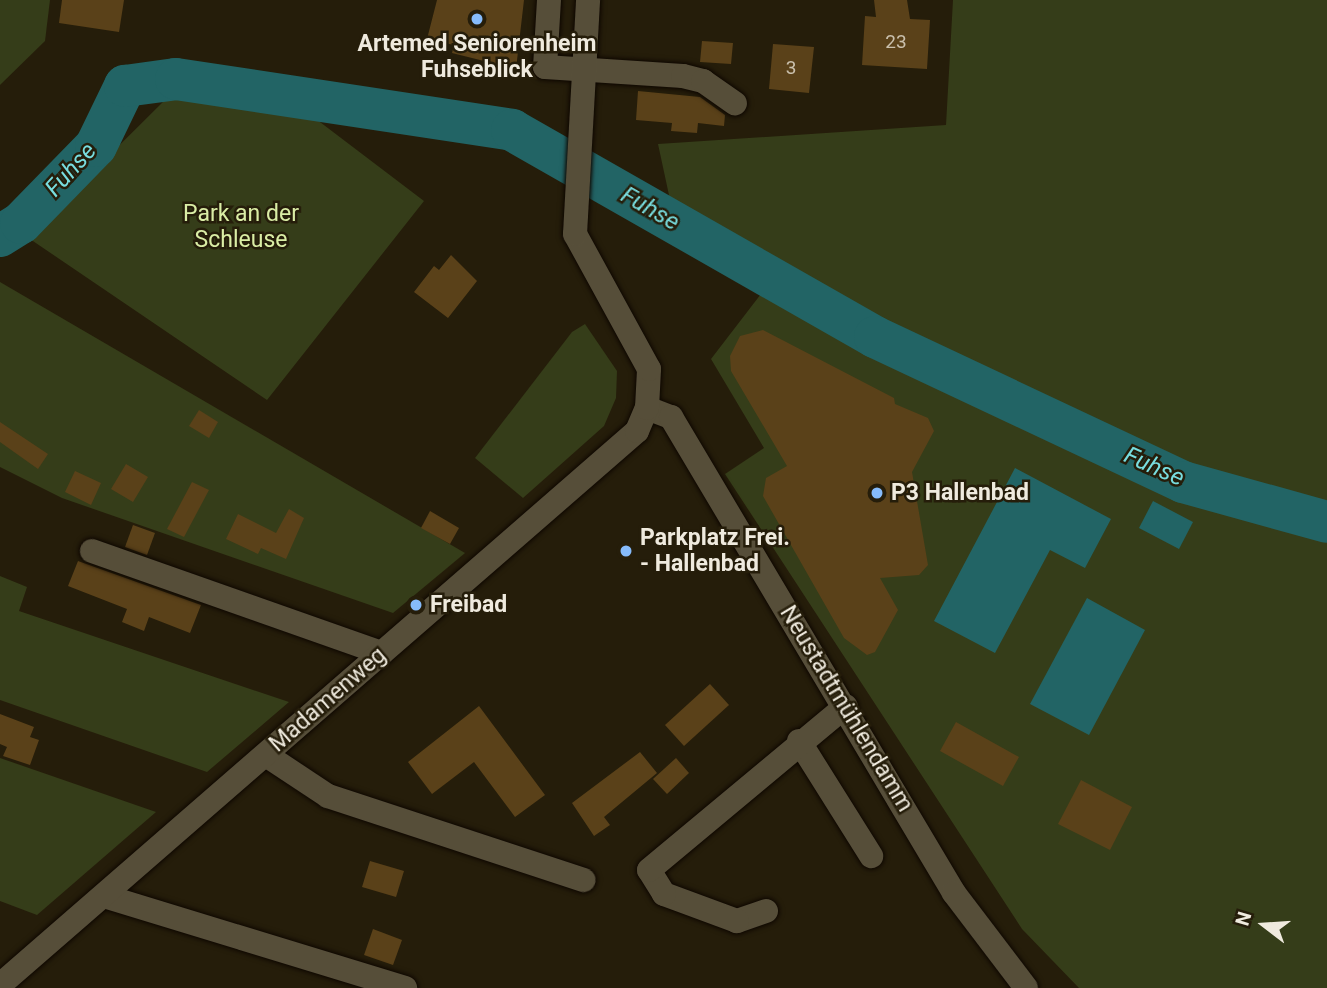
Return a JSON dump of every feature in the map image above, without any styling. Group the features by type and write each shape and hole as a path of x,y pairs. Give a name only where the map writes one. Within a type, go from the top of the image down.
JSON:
{"street":[{"path":"550,0 545,67 683,76 704,81 735,103"},
{"path":"587,0 575,234 582,256 649,369 647,408"},
{"name":"Madamenweg","path":"0,985 637,431 647,408"},
{"name":"Neustadtmühlendamm","path":"647,408 671,417 846,706 954,892 1026,988"},
{"path":"92,551 382,653"},
{"path":"766,911 737,921 664,894 649,870 799,741 846,706"},
{"path":"799,741 871,856"},
{"path":"266,755 328,796 584,880"},
{"path":"104,896 405,988"}],"green space":[{"path":"0,0 50,0 45,41 0,85"},
{"path":"953,0 1327,0 1327,988 1079,988 1022,929 725,474 764,448 711,359 767,286 678,237 658,144 946,125"},
{"name":"Park an der Schleuse","path":"176,89 318,108 316,119 424,201 267,400 27,237"},
{"path":"0,282 465,553 393,613 62,498 0,467"},
{"path":"585,324 617,371 616,398 604,426 523,498 475,458 572,332"},
{"path":"0,576 27,587 19,611 289,702 207,772 0,700"},
{"path":"0,758 156,812 37,915 0,901"}],"water":[{"path":"1015,468 1111,519 1085,568 1050,550 995,653 934,621"},
{"path":"1153,501 1193,522 1179,549 1139,528"},
{"path":"1087,598 1145,630 1089,735 1030,704"}],"building":[{"path":"62,0 124,0 119,32 59,23"},
{"name":"Artemed Seniorenheim Fuhseblick","path":"437,0 524,0 516,69 452,53 454,45 427,39"},
{"path":"874,0 907,0 910,19 930,20 927,69 862,65 865,16 876,17"},
{"path":"702,41 733,43 731,64 700,62"},
{"path":"773,44 814,47 809,93 769,89"},
{"path":"638,91 700,97 725,115 724,126 698,123 697,133 671,131 672,123 636,120"},
{"path":"451,255 477,281 448,318 414,292 434,266 439,270"},
{"name":"P3 Hallenbad","path":"763,330 894,398 895,404 928,418 934,431 912,472 928,565 919,575 880,578 898,610 875,652 867,655 844,638 763,496 766,478 787,466 731,371 730,356 740,336"},
{"path":"199,410 218,422 209,438 189,426"},
{"path":"0,422 48,454 38,469 0,442"},
{"path":"126,464 148,477 133,502 111,489"},
{"path":"75,471 101,483 91,505 65,492"},
{"path":"192,482 209,490 184,537 167,529"},
{"path":"289,509 304,518 286,559 261,548 258,554 226,539 238,514 276,533"},
{"path":"430,511 459,528 450,544 421,528"},
{"path":"133,525 155,533 147,555 125,547"},
{"path":"78,561 201,605 190,633 149,617 144,631 122,622 127,609 68,586"},
{"path":"710,684 729,705 684,746 665,725"},
{"path":"479,706 545,795 515,817 474,762 432,794 408,762"},
{"path":"0,714 34,727 30,737 39,740 30,765 3,756 7,747 0,744"},
{"path":"956,722 1019,757 1003,786 940,751"},
{"path":"640,752 657,773 604,817 610,825 594,836 572,803"},
{"path":"676,758 689,773 667,794 653,779"},
{"path":"1081,780 1132,807 1110,850 1058,824"},
{"path":"370,861 404,871 396,897 362,887"},
{"path":"373,929 402,940 393,965 364,955"}],"waterway":[{"name":"Fuhse","path":"0,236 21,223 96,146 125,86 176,79 512,130 875,337 1183,482 1327,522"}],"place":[{"name":"Artemed Seniorenheim Fuhseblick","path":"477,19"},
{"name":"P3 Hallenbad","path":"877,493"},
{"name":"Parkplatz Frei. - Hallenbad","path":"626,551"},
{"name":"Freibad","path":"416,605"}]}
